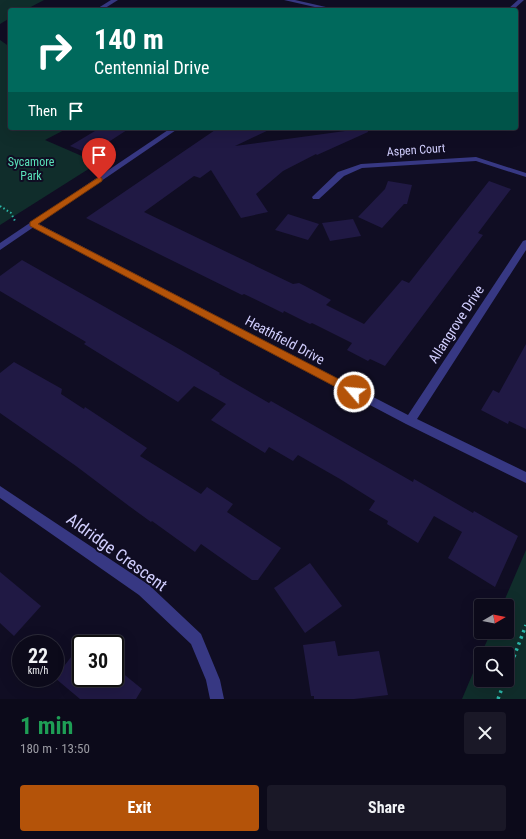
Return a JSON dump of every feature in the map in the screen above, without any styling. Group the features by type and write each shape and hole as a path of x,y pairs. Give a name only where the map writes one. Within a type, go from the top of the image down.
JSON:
{"street":[{"path":"101,8 115,0"},
{"path":"287,0 326,8"},
{"path":"512,8 521,0"},
{"path":"0,246 173,130"},
{"name":"Aspen Court","path":"316,197 341,174 361,166 476,159 526,175"},
{"name":"Heathfield Drive","path":"33,224 410,421 526,478"},
{"name":"Allangrove Drive","path":"410,421 526,242"},
{"name":"Aldridge Crescent","path":"0,491 144,590 196,639 213,680 217,699"}],"path":[{"path":"0,206 11,214 21,232"},
{"path":"514,657 526,625"},
{"path":"498,699 502,687"}],"green space":[{"path":"0,0 44,0 29,8 8,8 8,19 0,24"},
{"name":"Sycamore Park","path":"0,40 8,46 8,130 64,130 45,140 98,163 0,225"},
{"path":"526,550 526,699 462,699 474,671 474,687 514,687 514,647 484,647 488,639 514,639 514,599 505,599"}],"building":[{"path":"97,130 127,130 90,154 70,146"},
{"path":"215,130 269,130 235,146 352,130 368,130 368,132 317,155 316,154 283,171 256,194 268,212 241,218 211,170 200,178 194,176 144,212 293,284 299,283 305,286 331,300 326,305 364,324 402,280 409,283 489,181 511,189 478,233 483,235 385,366 370,359 368,361 347,350 352,343 312,323 310,324 284,311 283,313 244,294 242,295 86,218"},
{"path":"388,181 412,185 407,204 404,204 382,228 358,217 385,189"},
{"path":"288,214 319,224 308,240 275,230"},
{"path":"353,219 361,236 330,241 322,223"},
{"path":"22,260 181,350 269,403 271,401 413,482 414,479 473,513 474,511 518,536 495,587 448,558 462,532 434,516 418,543 387,524 388,521 369,510 375,501 340,479 298,455 293,461 269,447 265,453 211,420 226,404 194,386 178,402 84,344 86,342 0,291 0,276"},
{"path":"526,344 526,429 509,421 508,424 481,410 493,390 499,393"},
{"path":"14,362 62,389 61,394 84,409 85,407 147,448 140,456 201,494 207,487 233,504 227,512 281,548 258,580 252,580 201,544 195,552 0,413 0,373"},
{"path":"310,563 342,606 305,633 274,588"},
{"path":"0,572 41,606 15,635 13,635 0,623"},
{"path":"335,641 338,656 379,651 388,695 354,699 314,699 314,696 311,696 303,645"},
{"path":"72,656 72,687 124,687 124,674 142,689 136,699 80,699 64,686 64,666"}],"route":[{"path":"99,179 33,224 354,392"}]}
